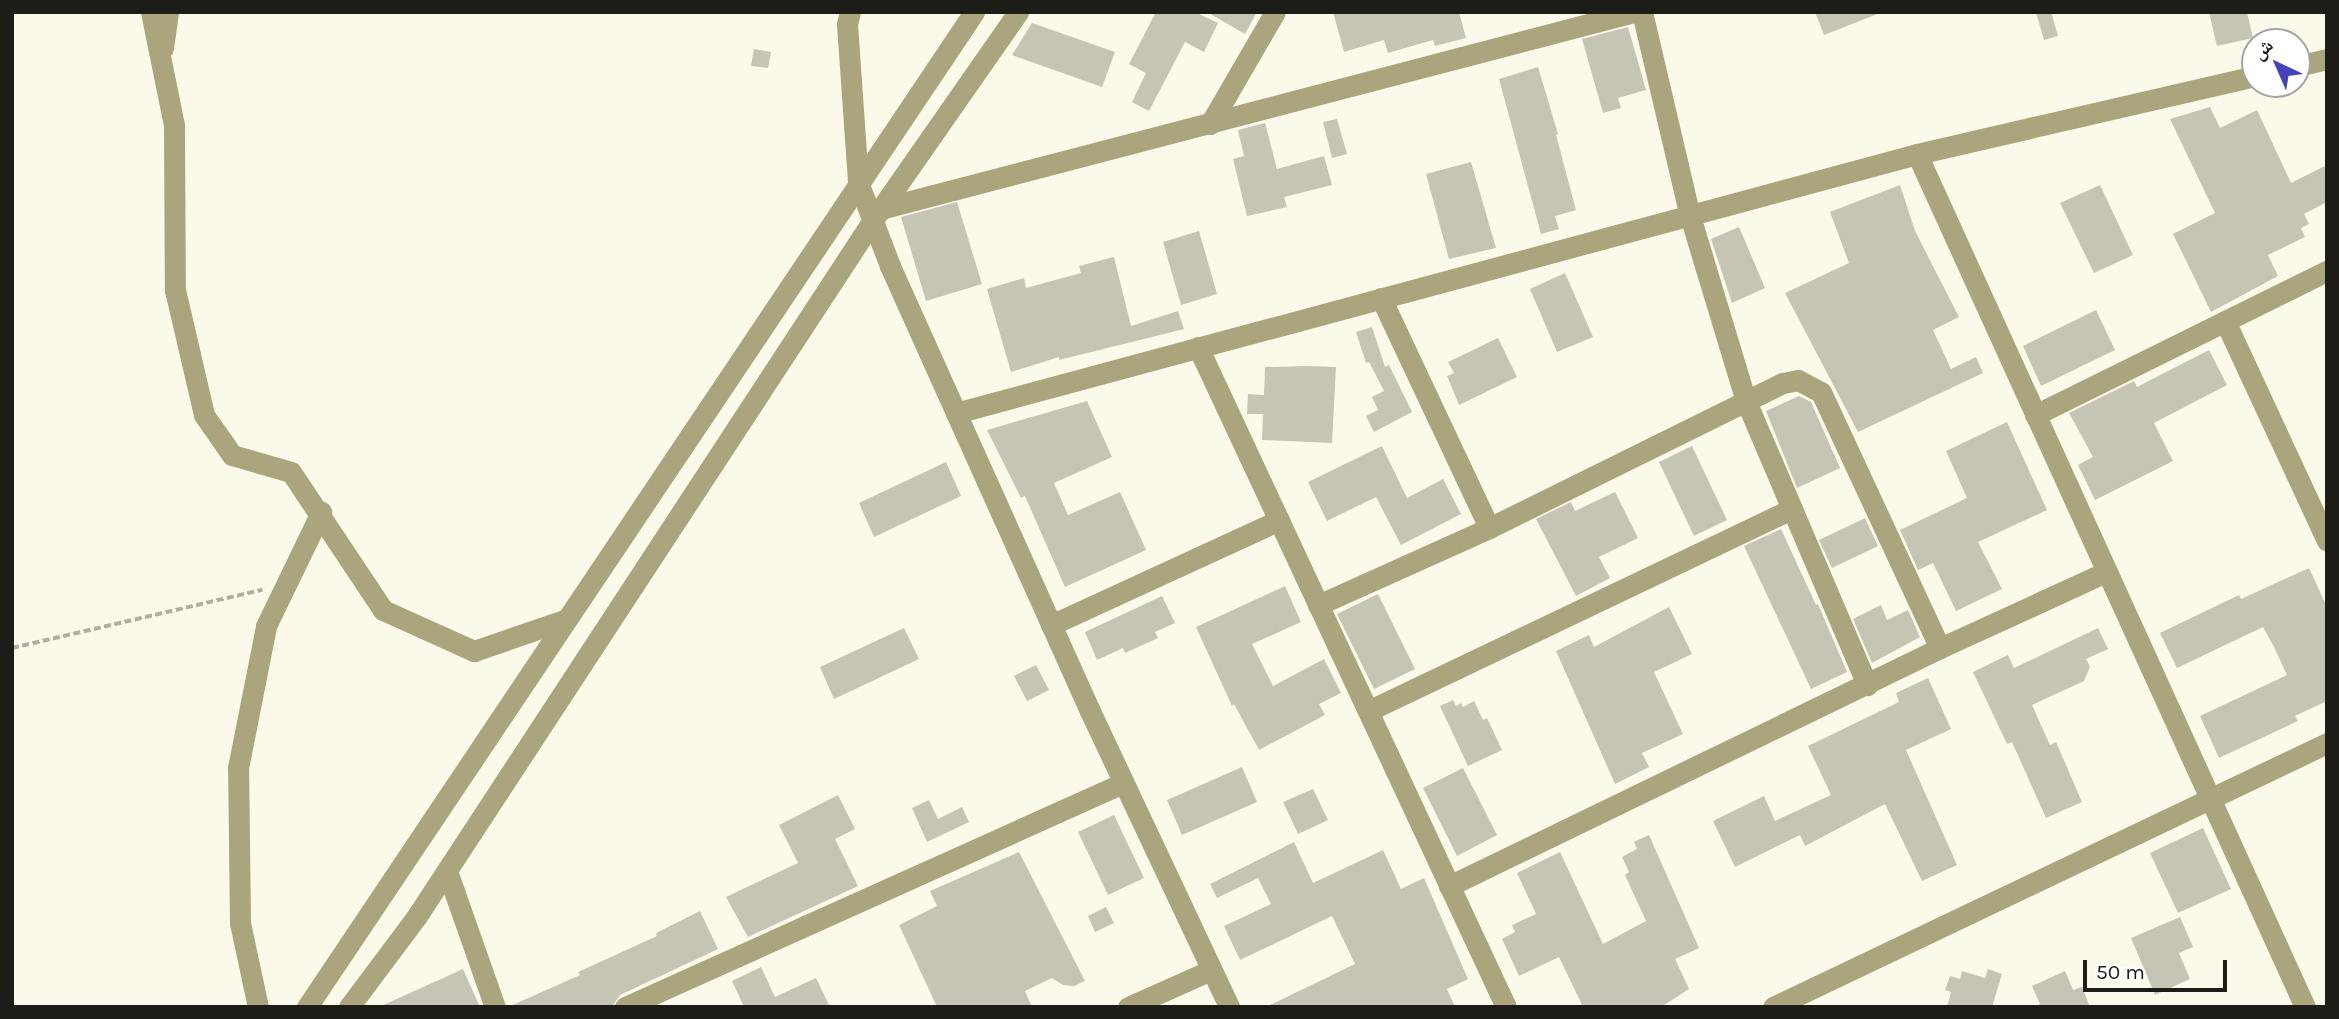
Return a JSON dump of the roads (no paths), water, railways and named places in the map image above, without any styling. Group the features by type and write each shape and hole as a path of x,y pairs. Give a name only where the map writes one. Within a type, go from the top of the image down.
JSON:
{"street":[{"path":"151,12 174,125 175,290 204,415 232,455 291,472 321,512 383,610 474,651 564,620"},
{"path":"161,63 168,12"},
{"path":"850,12 847,24 859,182 877,214 956,413 1051,625 1229,1007"},
{"path":"307,1007 974,12"},
{"path":"349,1007 389,957 447,871 877,214 1018,12"},
{"path":"1210,124 1275,12"},
{"path":"877,214 1634,12"},
{"path":"1642,12 1690,216 1746,401 1867,685"},
{"path":"956,413 1917,154 2241,79"},
{"path":"1917,154 2305,1007"},
{"path":"2035,415 2327,271"},
{"path":"1381,298 1489,528"},
{"path":"2225,321 2317,496 2327,541"},
{"path":"1198,347 1506,1007"},
{"path":"1318,605 1489,528 1746,401 1790,381 1806,382 1821,392 1940,648"},
{"path":"1368,711 1792,509"},
{"path":"258,1007 240,923 238,768 265,625 321,512"},
{"path":"1051,625 1279,520"},
{"path":"1449,886 1940,648 2106,572"},
{"path":"1773,1007 2327,743"},
{"path":"625,1007 1124,783"},
{"path":"447,871 495,1007"},
{"path":"1128,1007 1211,970"}]}
